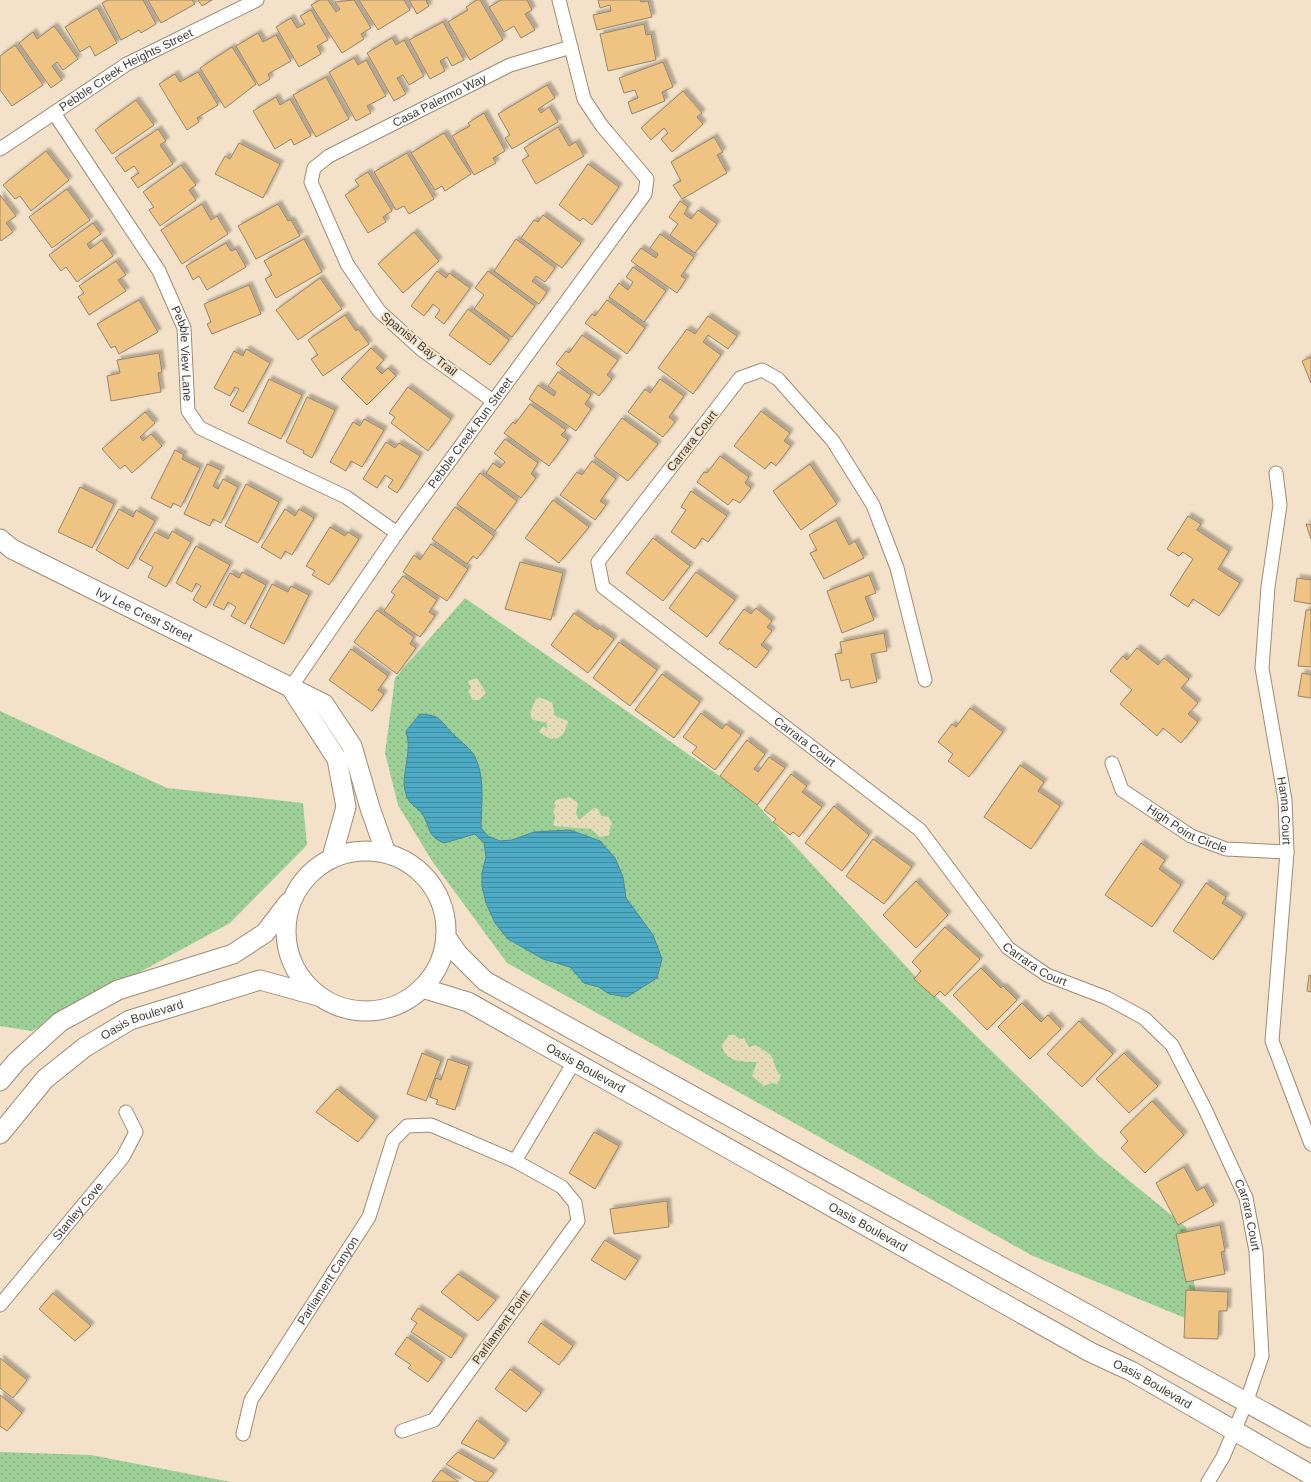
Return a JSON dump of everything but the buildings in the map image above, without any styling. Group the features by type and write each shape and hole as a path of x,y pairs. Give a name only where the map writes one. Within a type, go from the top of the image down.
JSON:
{"main road":[{"name":"Ivy Lee Crest Street","path":"0,539 12,549 324,704 352,746 370,808 386,853"},
{"path":"290,687 337,759 346,807 332,858"},
{"name":"Oasis Boulevard","path":"0,1081 16,1062 60,1022 118,990 234,954 266,933 303,881 316,868 332,858 359,850 386,853 412,864 432,884 443,909 446,937 442,956 434,973 422,988 399,1004 372,1011 345,1008 319,996 260,980 130,1020 85,1047 45,1079 0,1134"},
{"name":"Oasis Boulevard","path":"293,897 286,924 288,952 300,977 319,996"},
{"name":"Oasis Boulevard","path":"446,937 458,954 482,980 1311,1438"},
{"name":"Oasis Boulevard","path":"422,988 468,1002 1090,1352 1131,1371 1311,1475"}],"street":[{"name":"Pebble Creek Heights Street","path":"0,149 127,64 257,0"},
{"path":"558,0 571,47"},
{"name":"Casa Palermo Way","path":"314,168 329,156 510,65 571,47"},
{"name":"Pebble Creek Run Street","path":"290,687 397,533 645,194 647,179 602,126 584,99 571,47"},
{"name":"Pebble View Lane","path":"54,113 159,271 184,328 188,411 200,428 346,497 397,533"},
{"name":"Spanish Bay Trail","path":"314,168 310,182 347,264 379,311 422,350 493,401"},
{"name":"Carrara Court","path":"925,680 897,568 874,504 833,441 778,379 762,370 740,378 598,562 603,587 920,830 1008,948 1047,975 1107,998 1144,1018 1172,1045 1204,1107 1246,1198 1256,1251 1262,1356 1246,1403 1223,1457 1208,1482"},
{"name":"Hanna Court","path":"1276,474 1280,505 1268,587 1262,668 1285,800 1286,852 1272,1041 1311,1144"},
{"name":"High Point Circle","path":"1112,763 1122,790 1190,836 1226,849 1286,852"},
{"path":"516,1161 574,1062"},
{"name":"Stanley Cove","path":"0,1305 123,1157 136,1132 126,1112"},
{"name":"Parliament Canyon","path":"243,1434 251,1400 369,1217 393,1140 407,1126 430,1125 516,1161"},
{"name":"Parliament Point","path":"402,1431 434,1420 578,1221 575,1203 562,1187 516,1161"}],"green space":[{"path":"465,598 751,798 915,976 1099,1156 1186,1227 1200,1324 1033,1256 507,963 432,861 398,805 385,753 395,678"},
{"path":"0,711 167,788 303,803 307,845 230,923 32,1031 0,1026"},
{"path":"0,1452 91,1455 231,1482 0,1482"}],"sand":[{"path":"477,678 486,693 479,700 473,700 468,692 471,688 468,681"},
{"path":"538,697 552,702 555,716 568,721 564,732 558,738 549,738 539,732 543,726 547,729 547,724 545,722 533,720 530,714 535,700"},
{"path":"569,797 578,803 576,813 579,820 594,808 598,809 601,816 609,817 612,824 609,831 610,835 600,837 591,829 553,826 555,817 553,810 556,806 554,803 556,800"},
{"path":"729,1035 735,1035 739,1039 744,1038 749,1047 755,1045 770,1055 776,1069 781,1075 778,1084 771,1083 764,1086 752,1076 757,1062 735,1060 726,1055 722,1045"}],"water":[{"path":"420,714 431,715 438,718 474,755 478,764 481,782 481,828 488,836 500,841 512,840 534,832 570,830 600,841 615,858 623,877 626,898 653,935 662,959 657,978 627,997 609,994 599,987 584,983 570,967 543,959 508,939 495,923 486,903 482,886 482,873 486,857 484,843 475,834 444,843 435,838 430,832 426,820 421,812 410,802 407,797 404,785 408,755 408,740 406,731"}]}
